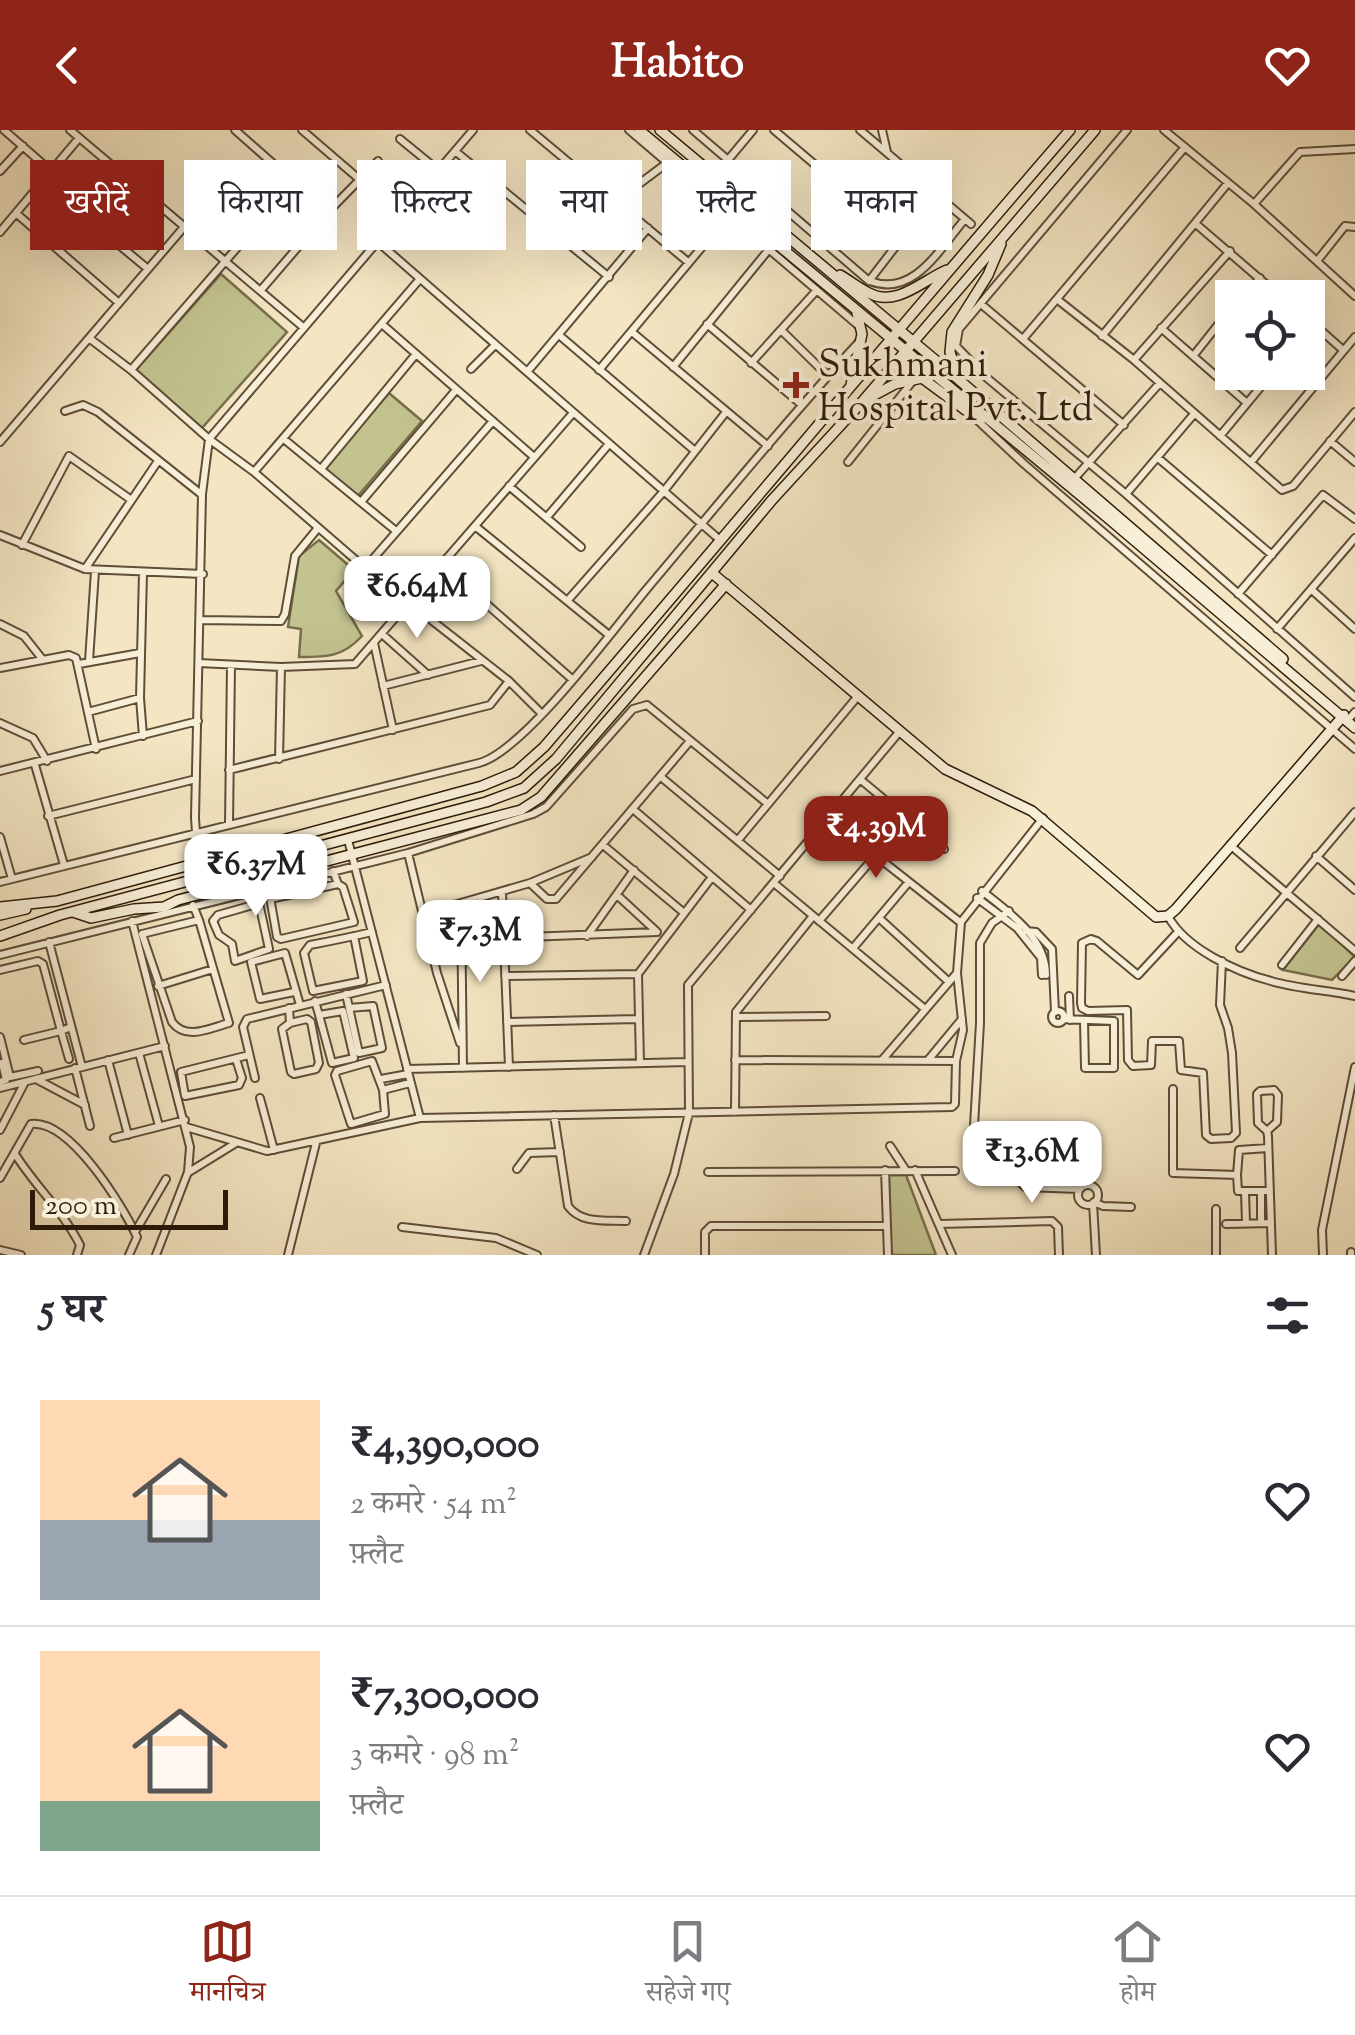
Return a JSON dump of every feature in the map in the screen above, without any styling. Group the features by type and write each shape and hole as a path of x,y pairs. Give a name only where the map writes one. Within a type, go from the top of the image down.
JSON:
{"main road":[{"path":"639,130 673,160"},
{"path":"660,130 696,160"},
{"path":"0,916 482,786 516,772 544,747 1070,130"},
{"path":"0,933 486,802 524,788 556,760 772,500 862,402 1095,130"},
{"path":"958,379 950,352 952,332 988,276 1002,236"},
{"path":"791,240 1350,718"},
{"path":"776,250 991,420 1350,718"},
{"path":"832,274 868,293 887,298 907,292 949,269"},
{"path":"851,385 862,334 856,311"},
{"path":"862,402 916,377 929,381 972,414 991,420"},
{"path":"762,492 772,500"},
{"path":"751,505 761,514"},
{"path":"712,574 955,776 1042,818 1149,912 1162,918 1168,916 1332,730 1350,718"},
{"path":"73,912 87,918 137,908 150,913 351,853 512,814 531,804 624,706 726,584"},
{"path":"622,656 634,666"},
{"path":"0,908 57,901"}],"street":[{"path":"4,130 39,160"},
{"path":"70,130 184,225"},
{"path":"235,130 269,160"},
{"path":"302,130 357,177"},
{"path":"446,160 473,130"},
{"path":"530,130 566,160"},
{"path":"630,130 664,160"},
{"path":"694,130 728,160 752,130"},
{"path":"774,130 898,235 899,242 869,281"},
{"path":"791,214 869,281 888,286 915,278 968,222 860,130"},
{"path":"882,130 886,152"},
{"path":"1126,130 957,333 958,350 1355,697"},
{"path":"1164,130 1254,204 1355,296"},
{"path":"60,160 79,138"},
{"path":"400,140 425,160"},
{"path":"1,168 23,146"},
{"path":"1023,340 1185,147"},
{"path":"1254,204 1300,152 1355,149"},
{"path":"455,150 608,277"},
{"path":"1102,336 1228,182"},
{"path":"337,203 357,184"},
{"path":"0,232 30,198"},
{"path":"17,214 120,303"},
{"path":"642,223 688,262"},
{"path":"1196,224 1260,278"},
{"path":"1317,261 1345,226 1355,227"},
{"path":"0,442 184,227"},
{"path":"527,372 648,228"},
{"path":"125,250 148,269"},
{"path":"211,250 303,327"},
{"path":"131,370 234,250"},
{"path":"261,290 295,250"},
{"path":"198,862 194,834 202,494 209,439 371,250"},
{"path":"387,250 720,541"},
{"path":"599,370 698,250"},
{"path":"673,367 768,250"},
{"path":"0,882 488,761 510,746 573,680 862,334 775,250"},
{"path":"1134,360 1230,251"},
{"path":"924,267 934,275"},
{"path":"254,472 419,280"},
{"path":"751,363 816,291"},
{"path":"1058,300 1134,360 1277,488 1288,489 1355,412"},
{"path":"982,304 1124,425"},
{"path":"383,324 534,457"},
{"path":"707,324 802,404"},
{"path":"1160,328 1248,403"},
{"path":"781,330 828,376"},
{"path":"1194,355 1215,330"},
{"path":"632,332 768,446"},
{"path":"1325,334 1344,350"},
{"path":"559,335 695,451"},
{"path":"1325,374 1355,337"},
{"path":"89,338 365,568 509,681 540,712"},
{"path":"471,368 495,345"},
{"path":"321,469 416,354"},
{"path":"848,462 916,377"},
{"path":"1074,479 1159,384"},
{"path":"361,502 456,390"},
{"path":"1220,436 1258,390"},
{"path":"1250,462 1312,390"},
{"path":"64,411 83,405 98,412 202,494"},
{"path":"568,600 664,491 726,412"},
{"path":"200,663 350,666 362,659 573,413"},
{"path":"972,414 992,436 1355,749"},
{"path":"1126,494 1194,414"},
{"path":"365,568 493,422"},
{"path":"285,440 396,531"},
{"path":"1330,441 1355,462"},
{"path":"546,517 610,444"},
{"path":"22,546 69,456 130,499"},
{"path":"1158,458 1272,556"},
{"path":"85,570 158,462"},
{"path":"509,486 581,547"},
{"path":"1238,594 1324,495 1355,519"},
{"path":"474,526 609,635"},
{"path":"201,620 281,622 286,614 295,556 318,528"},
{"path":"0,536 85,570 203,574"},
{"path":"1277,629 1355,538"},
{"path":"441,564 573,680"},
{"path":"89,662 95,571"},
{"path":"142,572 143,736"},
{"path":"1312,590 1355,628"},
{"path":"1,628 24,636 43,660"},
{"path":"382,634 429,675"},
{"path":"374,643 392,730"},
{"path":"78,664 140,653"},
{"path":"0,668 69,656 78,664 96,749"},
{"path":"383,686 481,661"},
{"path":"229,824 231,665"},
{"path":"279,759 281,666"},
{"path":"230,770 490,705 509,681"},
{"path":"738,840 858,696"},
{"path":"88,712 140,698"},
{"path":"0,955 150,913 408,853 546,807 637,706 647,705 768,804"},
{"path":"0,771 198,721"},
{"path":"0,724 33,738 47,761"},
{"path":"644,1255 678,1164 689,1113 686,989 900,731"},
{"path":"530,884 547,899 556,899 690,740"},
{"path":"35,765 64,865"},
{"path":"661,776 780,876"},
{"path":"48,816 196,779"},
{"path":"862,780 944,850"},
{"path":"634,810 751,910"},
{"path":"1240,948 1354,814"},
{"path":"114,1138 159,1126 185,1124 261,1151 316,1143 420,1118 952,1107 956,1098 956,1061 962,1042 957,973 961,922 1042,818"},
{"path":"735,1112 736,1017 740,1005 907,819"},
{"path":"0,837 12,879"},
{"path":"348,840 420,1118"},
{"path":"1230,844 1355,951"},
{"path":"603,845 683,912"},
{"path":"408,853 437,973 460,1043"},
{"path":"875,854 961,922"},
{"path":"423,914 530,884 593,856"},
{"path":"1316,856 1355,890"},
{"path":"586,936 634,870"},
{"path":"268,886 280,939 352,923 343,887 333,871"},
{"path":"640,1063 638,974 712,876"},
{"path":"854,948 908,883"},
{"path":"270,899 338,884"},
{"path":"774,884 925,1009"},
{"path":"256,889 260,904 269,949 235,961 232,944 219,935 213,921 218,915 260,904"},
{"path":"502,892 508,1067"},
{"path":"617,895 664,938"},
{"path":"980,895 1024,931 1040,957 1044,975"},
{"path":"461,904 463,1068"},
{"path":"193,905 199,920 214,968 229,1023 188,1033 178,1030 158,986 142,934 199,920"},
{"path":"1006,914 989,926 980,943 981,1014 972,1160 980,1166 1008,1170 1026,1188 1080,1189 1092,1185 1097,1190 1096,1255"},
{"path":"1168,916 1177,932 1222,961 1268,980 1355,996"},
{"path":"879,918 949,982"},
{"path":"1282,965 1318,919"},
{"path":"132,921 190,1147 188,1172 156,1255"},
{"path":"1024,931 1038,934 1052,949 1054,1022 1060,1024 1067,1020 1115,1022 1115,1066 1086,1068 1084,1021"},
{"path":"354,936 363,981 313,991 306,949 310,945 372,932"},
{"path":"504,938 657,932"},
{"path":"1177,932 1138,976 1097,941 1086,940 1080,947 1081,1003 1088,1011 1127,1010 1128,1060 1133,1066 1152,1065 1152,1041 1180,1041 1181,1070 1203,1073 1206,1136 1211,1139 1232,1138 1236,1134 1232,1053 1220,1005 1222,961"},
{"path":"48,942 71,1027 90,1126"},
{"path":"294,992 260,999 251,962 285,954 300,1005"},
{"path":"1342,976 1355,961"},
{"path":"0,970 43,964 69,1058"},
{"path":"158,986 214,968"},
{"path":"883,1059 957,973"},
{"path":"505,976 638,974"},
{"path":"255,1078 244,1021 386,985"},
{"path":"346,994 349,1008 360,1054 382,1048 373,1006 349,1008"},
{"path":"1067,1020 1070,996"},
{"path":"316,1002 319,1015 332,1063 354,1058 342,1012 319,1015"},
{"path":"289,1008 290,1022"},
{"path":"736,1017 826,1016"},
{"path":"507,1022 637,1019"},
{"path":"928,1060 962,1019"},
{"path":"290,1022 311,1022 316,1069 291,1072 282,1029 290,1022"},
{"path":"24,1040 71,1027"},
{"path":"0,1037 10,1078 78,1068 165,1046"},
{"path":"139,1053 159,1126"},
{"path":"0,1055 6,1080 0,1085"},
{"path":"236,1059 242,1078 239,1086 184,1096 181,1072 249,1055"},
{"path":"108,1060 128,1135"},
{"path":"736,1060 956,1061"},
{"path":"372,1061 382,1090 385,1114 349,1123 335,1075 337,1071 372,1061"},
{"path":"380,1079 463,1068 687,1062"},
{"path":"1324,1255 1322,1230 1355,1067"},
{"path":"0,1085 26,1081 36,1075"},
{"path":"36,1075 85,1104"},
{"path":"382,1090 408,1075"},
{"path":"0,1130 26,1081"},
{"path":"1173,1090 1174,1173 1237,1175"},
{"path":"1266,1223 1270,1191 1267,1131 1258,1124 1257,1094 1260,1090 1274,1090 1278,1095 1277,1122 1267,1131"},
{"path":"260,1098 274,1150"},
{"path":"554,1115 568,1206 585,1219 626,1221"},
{"path":"0,1178 31,1124 42,1124 94,1164 136,1232 130,1255"},
{"path":"188,1172 236,1143"},
{"path":"288,1255 316,1143"},
{"path":"890,1146 910,1170 952,1255"},
{"path":"1268,1148 1239,1150 1237,1175 1238,1191 1270,1191"},
{"path":"517,1169 529,1153 560,1152"},
{"path":"16,1154 71,1226 80,1245 77,1255"},
{"path":"885,1170 888,1255"},
{"path":"708,1172 955,1170"},
{"path":"136,1232 166,1179"},
{"path":"1080,1189 1080,1201 1131,1205"},
{"path":"1246,1192 1246,1223"},
{"path":"1260,1192 1272,1255"},
{"path":"1216,1209 1216,1255"},
{"path":"939,1224 1052,1221 1058,1227 1060,1255"},
{"path":"1226,1224 1266,1223"},
{"path":"402,1226 496,1238 537,1255"},
{"path":"705,1255 705,1232 711,1226 887,1226"},
{"path":"0,1250 21,1255"}],"green space":[{"path":"221,274 287,332 202,428 136,370"},
{"path":"389,393 422,421 357,497 324,469"},
{"path":"319,540 354,570 336,591 362,636 334,654 299,657 301,629 288,627 299,556"},
{"path":"1320,923 1355,957 1332,980 1283,970"},
{"path":"889,1175 906,1175 936,1255 890,1255"}],"place":[{"name":"Sukhmani Hospital Pvt. Ltd","path":"796,385"}]}
